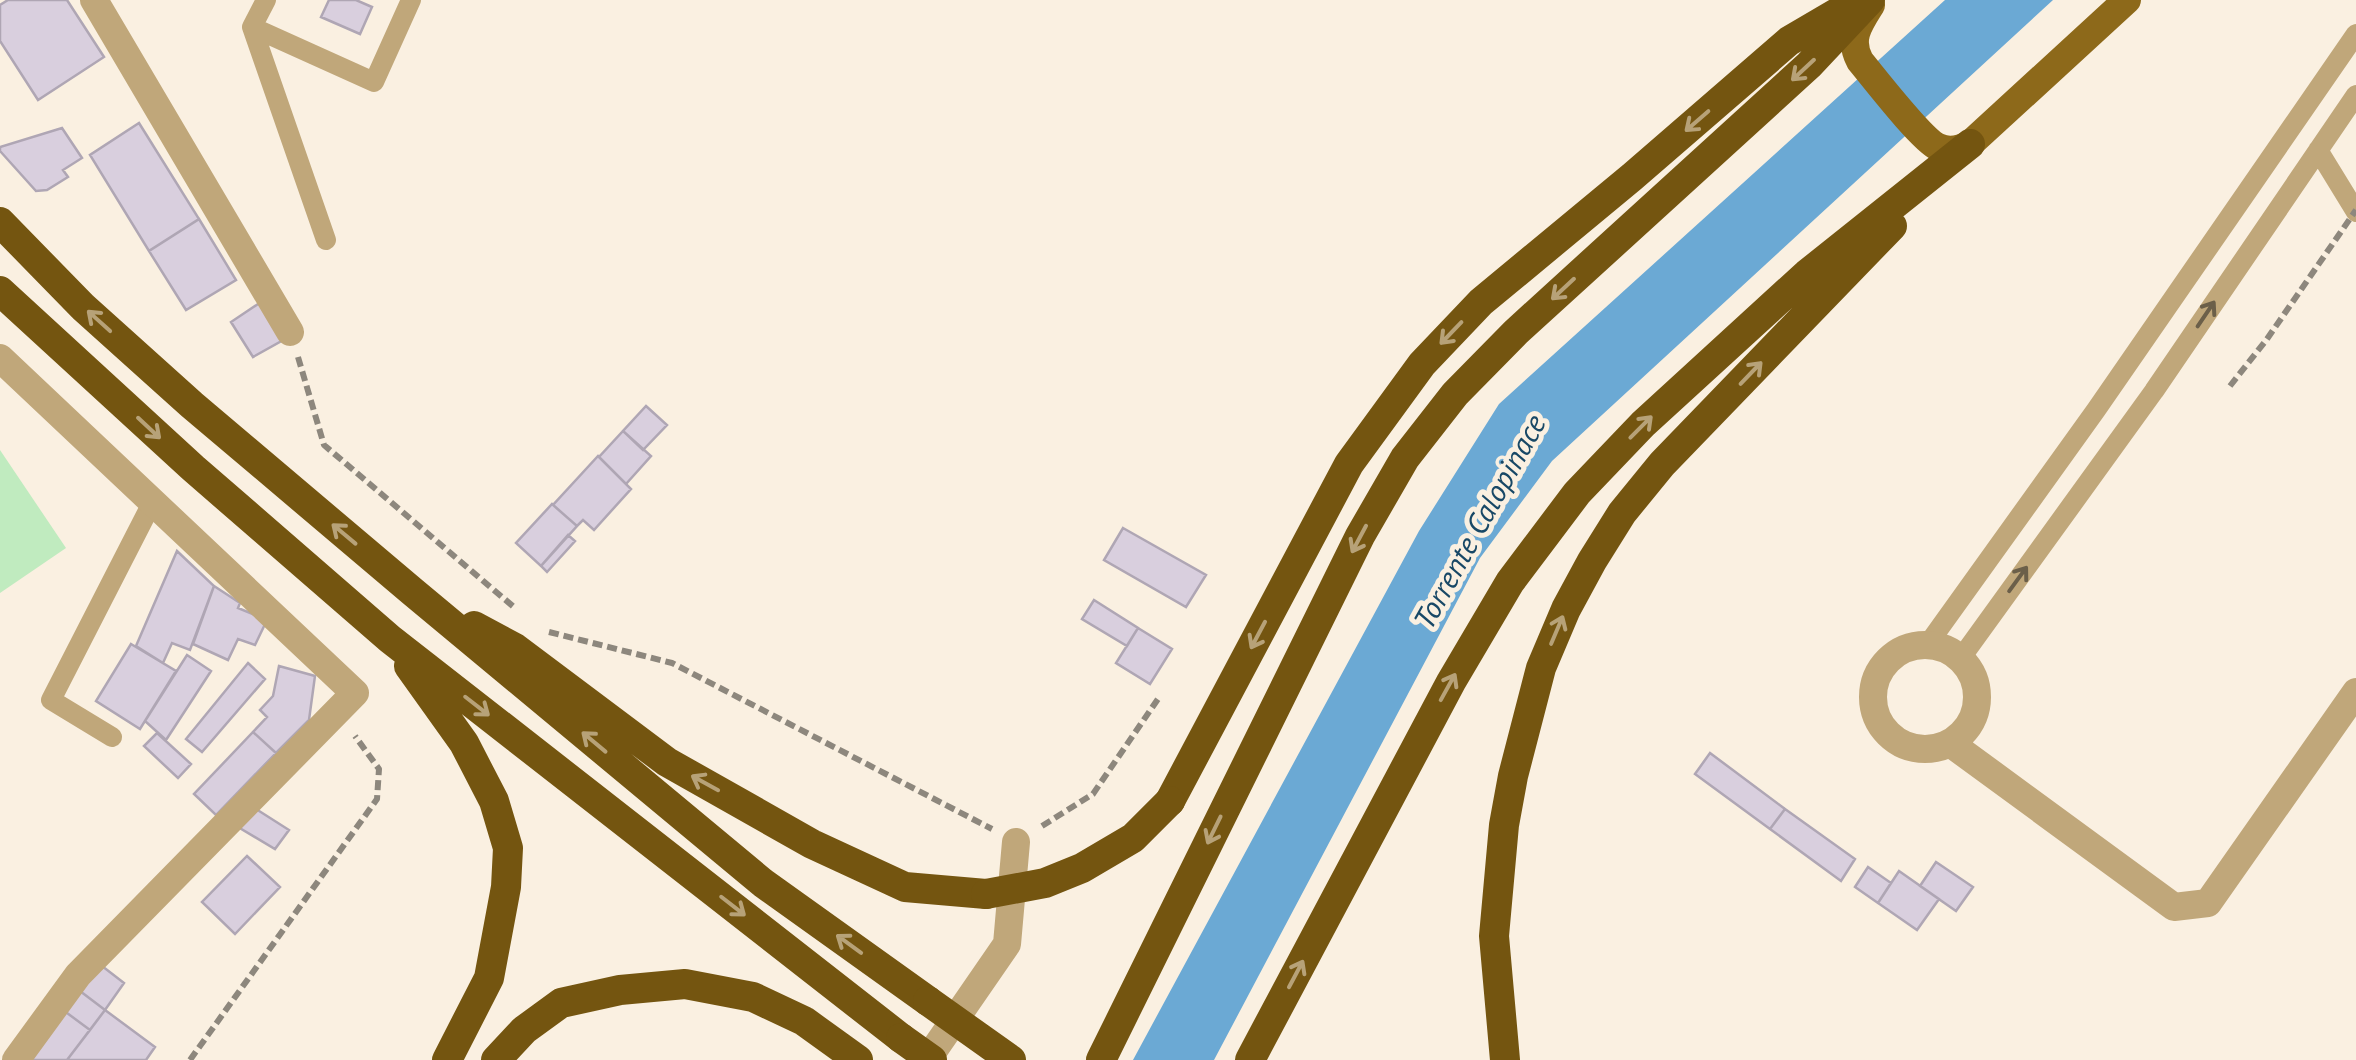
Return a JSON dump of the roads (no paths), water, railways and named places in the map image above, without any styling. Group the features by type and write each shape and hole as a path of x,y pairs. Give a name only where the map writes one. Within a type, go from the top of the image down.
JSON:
{"highway":[{"path":"412,592 515,648 666,762 812,844 905,887 986,894 1045,884 1133,838 1170,801 1349,464 1422,364 1481,302 1789,42 1859,0"},
{"path":"1102,1060 1360,536 1405,458 1455,394 1516,332 1809,65 1873,0"},
{"path":"1504,1060 1494,936 1504,825 1541,668 1566,609 1622,514 1662,464 1970,144"},
{"path":"1250,1060 1450,682 1510,582 1577,493 1643,424 1807,274 1970,144"},
{"path":"0,222 83,307 192,405 412,592 763,883 1010,1060"},
{"path":"0,291 193,468 390,639 930,1060"},
{"path":"390,639 464,744 494,801 508,848 506,888 489,978 448,1060"},
{"path":"496,1060 524,1030 562,1003 620,990 685,984 753,997 804,1021 858,1060"}],"main road":[{"path":"1873,0 1855,32 1855,52 1926,138 1942,149 1961,149 1970,144 2128,0"}],"street":[{"path":"94,0 290,332"},
{"path":"0,358 355,694 78,975 16,1060"},
{"path":"1928,644 1946,648 1961,658 1974,678 1978,696 1974,716 1964,731 1950,743 1931,749 1898,742 1884,730 1872,698 1882,666 1895,653 1928,644"},
{"path":"1950,743 2174,907 2208,903 2356,692"},
{"path":"930,1060 1007,944 1016,842"}],"lane":[{"path":"266,0 252,27 326,240"},
{"path":"252,27 374,82 411,0"},
{"path":"1928,644 2096,410 2356,34"},
{"path":"1961,658 2154,391 2356,94"},
{"path":"2318,150 2356,211"},
{"path":"112,737 51,700 152,503"}],"water":[{"name":"Torrente Calopinace","path":"1945,0 2053,0 1552,461 1480,558 1214,1060 1133,1060 1419,531 1499,404"}]}
